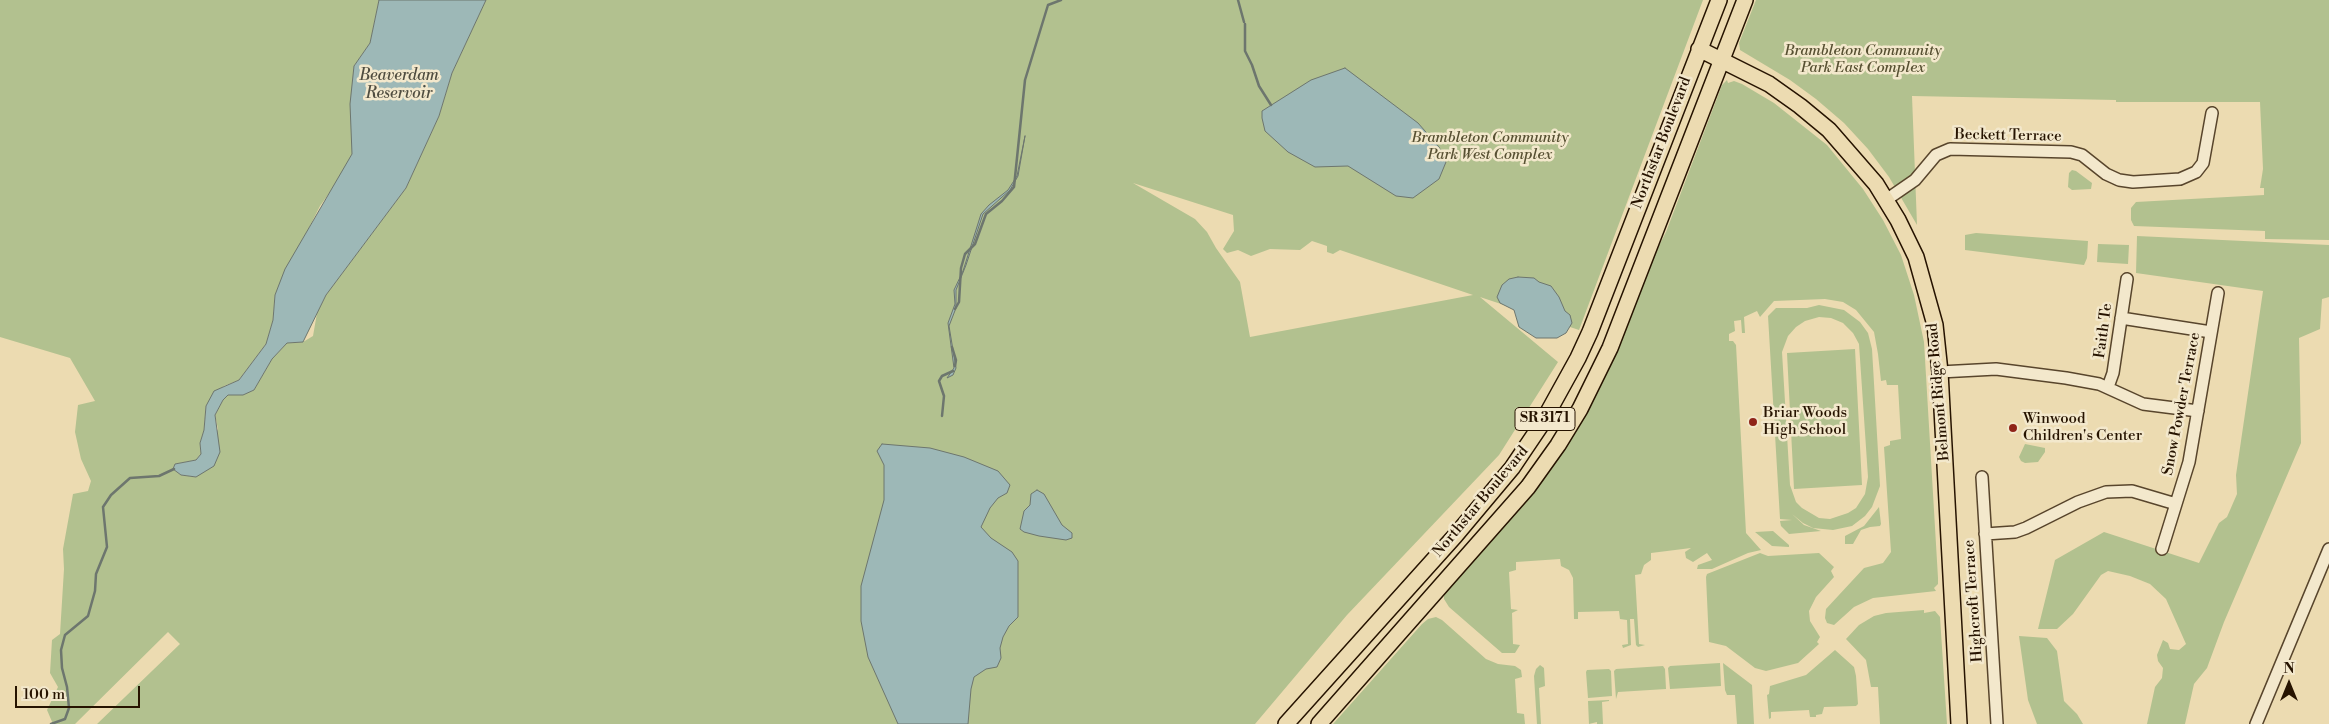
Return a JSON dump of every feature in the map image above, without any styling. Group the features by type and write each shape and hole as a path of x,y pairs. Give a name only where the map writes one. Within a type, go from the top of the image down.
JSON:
{"main road":[{"path":"1699,49 1718,0"},
{"path":"1721,60 1745,0"},
{"name":"Belmont Ridge Road","path":"1699,49 1769,84 1811,114 1829,130 1858,161 1886,200 1907,237 1924,282 1935,325 1940,372 1960,724"},
{"name":"Northstar Boulevard","path":"1286,724 1455,536 1512,468 1541,425 1570,374 1590,332 1699,49"},
{"name":"Northstar Boulevard","path":"1319,724 1502,518 1528,487 1558,445 1591,389 1610,348 1721,60"}],"street":[{"name":"Beckett Terrace","path":"1886,200 1915,180 1936,156 1950,149 2071,152 2082,155 2106,174 2119,180 2133,182 2180,179 2196,172 2203,163 2212,114"},
{"name":"Faith Te","path":"2108,387 2113,374 2127,279"},
{"name":"Snow Powder Terrace","path":"2162,549 2189,462 2218,293"},
{"path":"2121,318 2211,332"},
{"path":"1940,372 1996,369 2085,380 2108,387 2143,404 2198,411"},
{"name":"Highcroft Terrace","path":"1982,477 1996,724"},
{"path":"1985,534 2015,532 2078,502 2106,492 2132,491 2176,504"},
{"path":"2256,724 2329,549"}],"green space":[{"name":"Brambleton Community Park West Complex","path":"0,0 379,0 370,43 354,66 352,154 340,178 320,206 275,295 273,320 266,344 239,380 224,386 206,406 204,430 200,443 201,454 196,460 175,464 173,469 181,475 196,477 218,429 215,415 223,400 228,395 242,395 254,390 272,359 287,343 303,342 313,336 317,313 326,295 406,188 439,116 452,73 486,0 1703,0 1579,330 1480,297 1558,362 1499,455 1347,615 1255,724 97,724 180,644 168,632 75,724 53,724 47,710 58,687 50,673 52,640 60,634 64,569 63,549 73,494 88,491 91,481 81,459 75,432 78,405 95,401 70,358 0,337","holes":["1133,183 1233,215 1234,231 1223,249 1227,253 1238,250 1251,256 1270,249 1300,250 1312,241 1327,246 1327,252 1333,254 1340,250 1473,295 1250,337 1240,282 1207,232 1195,219"]},
{"name":"Brambleton Community Park East Complex","path":"1756,0 2329,0 2329,240 2265,239 2265,231 2134,226 2131,220 2131,208 2136,202 2264,195 2264,188 2260,188 2263,169 2260,102 2116,102 2116,100 1912,96 1917,225 1889,177 1868,149 1844,123 1790,80 1740,50 1739,43"},
{"path":"1727,80 1728,83 1734,81 1742,84 1774,103 1827,145 1863,189 1883,220 1901,255 1914,295 1924,342 1938,578 1938,584 1934,588 1936,591 1873,598 1854,607 1834,625 1827,623 1825,618 1826,609 1864,568 1883,563 1891,552 1884,447 1890,445 1890,441 1901,439 1898,385 1887,385 1886,380 1881,381 1874,332 1856,310 1843,302 1825,299 1774,301 1760,317 1757,311 1744,317 1745,333 1742,333 1741,320 1734,321 1735,331 1729,334 1729,341 1733,341 1736,345 1746,533 1761,550 1748,553 1712,569 1697,569 1698,565 1712,560 1707,553 1693,562 1686,558 1685,552 1691,548 1651,553 1651,560 1644,565 1641,574 1635,575 1639,644 1645,645 1638,647 1636,645 1634,619 1630,619 1631,645 1623,648 1622,645 1628,644 1627,620 1620,619 1619,611 1578,612 1578,619 1574,619 1573,578 1569,570 1561,566 1560,559 1516,562 1516,570 1509,572 1511,609 1518,610 1512,613 1513,644 1520,645 1515,653 1502,653 1449,607 1444,599 1444,594 1535,488 1666,232 1722,85"},
{"path":"2072,170 2092,183 2091,189 2072,190 2068,187 2069,173"},
{"path":"1976,233 2088,241 2087,258 2084,265 1965,250 1965,235"},
{"path":"2137,236 2329,245 2329,297 2322,299 2320,329 2299,338 2301,443 2224,622 2207,668 2194,684 2185,724 2147,724 2155,687 2162,678 2163,668 2158,661 2157,655 2163,640 2168,643 2170,649 2179,650 2186,644 2166,599 2150,584 2130,576 2108,571 2101,575 2073,614 2057,629 2038,629 2055,560 2104,532 2199,563 2219,523 2227,517 2237,494 2236,475 2263,291 2136,273"},
{"path":"2098,244 2129,245 2128,264 2097,262"},
{"path":"1819,305 1844,310 1860,322 1868,333 1872,349 1880,486 1872,507 1865,516 1852,526 1833,530 1813,528 1792,514 1804,525 1821,531 1789,534 1781,526 1780,521 1792,520 1780,519 1768,316 1776,308 1807,308","holes":["1819,317 1831,318 1843,323 1853,333 1859,344 1868,477 1865,494 1856,508 1830,519 1819,518 1802,508 1796,502 1790,485 1782,352 1788,336 1796,327 1805,321"]},
{"path":"1855,349 1862,485 1794,489 1787,353"},
{"path":"2025,444 2045,448 2045,452 2038,462 2025,463 2021,461 2019,457"},
{"path":"1879,507 1880,526 1861,530 1853,544 1845,544 1845,536 1864,526"},
{"path":"1773,531 1789,547 1772,546 1755,532"},
{"path":"1760,553 1768,556 1819,553 1834,567 1831,571 1834,577 1816,597 1809,611 1810,621 1820,637 1817,642 1819,644 1798,663 1766,671 1755,668 1726,646 1709,642 1707,574"},
{"path":"1924,610 1924,613 1935,611 1940,617 1947,724 1880,724 1878,687 1871,687 1866,660 1846,639 1859,625 1874,616 1886,613"},
{"path":"1436,617 1442,620 1486,659 1498,664 1515,666 1521,670 1522,677 1515,679 1517,713 1524,714 1525,724 1333,724 1422,624 1428,619"},
{"path":"2019,636 2047,638 2057,651 2064,701 2077,714 2083,724 2037,724 2028,700"},
{"path":"1835,650 1854,667 1858,704 1856,706 1824,707 1822,714 1816,715 1816,717 1810,717 1809,710 1771,712 1771,718 1769,719 1767,695 1769,694 1770,686 1806,675"},
{"path":"1720,663 1721,686 1670,689 1668,668 1670,666"},
{"path":"1723,663 1752,685 1754,724 1737,724 1735,695 1727,695 1725,690"},
{"path":"1540,665 1544,668 1545,686 1539,688 1541,724 1537,724 1534,676 1536,669"},
{"path":"1663,666 1665,669 1666,689 1618,692 1616,699 1614,671 1616,669"},
{"path":"1609,669 1611,671 1612,696 1588,698 1587,670"},
{"path":"1609,700 1602,702 1603,724 1597,724 1597,722 1589,724 1588,701"}],"water":[{"name":"Beaverdam Reservoir","path":"379,0 486,0 452,73 439,116 406,188 326,295 303,342 287,343 272,359 254,390 243,395 228,395 223,400 215,415 220,452 214,466 196,477 181,475 173,469 175,464 196,460 201,454 200,443 204,430 206,406 214,391 239,380 266,344 273,320 275,295 285,269 352,154 350,104 354,66 370,43"},
{"path":"1345,68 1418,123 1439,147 1446,162 1439,179 1413,198 1396,196 1348,166 1315,167 1288,152 1265,131 1262,111 1311,80"},
{"path":"1025,136 1018,176 1010,190 983,214 966,265 956,290 956,308 949,326 956,368 953,375 947,378 954,368 948,323 955,304 954,290 963,271 981,214 1008,190 1017,176"},
{"path":"1518,277 1534,278 1551,286 1559,297 1565,311 1570,315 1572,323 1566,333 1557,338 1536,338 1519,327 1514,310 1500,303 1497,297 1502,285 1509,279"},
{"path":"882,444 930,448 964,457 998,471 1010,485 1007,493 998,498 990,508 981,527 991,538 1012,552 1018,561 1018,617 1009,626 1003,637 1000,648 1001,658 997,667 986,669 974,677 968,724 898,724 868,657 861,621 861,586 884,500 884,465 877,451"},
{"path":"1037,490 1044,494 1062,525 1072,533 1072,538 1066,540 1039,536 1020,529 1024,511 1030,505 1031,494"}],"waterway":[{"path":"955,309 959,302 961,268 965,254 975,244 986,214 1002,201 1014,187 1025,80 1048,5 1061,0"},
{"path":"1238,0 1244,22"},
{"path":"1245,24 1245,51 1259,86 1271,105"},
{"path":"952,347 956,360 955,366"},
{"path":"942,416 944,396 939,381 942,376 953,371"},
{"path":"51,724 65,719 69,708 61,650 65,635 88,616 95,591 96,574 107,547 103,507 111,495 130,478 159,476 174,469"}],"place":[{"name":"Briar Woods High School","path":"1753,422"},
{"name":"Winwood Children's Center","path":"2013,428"}]}
